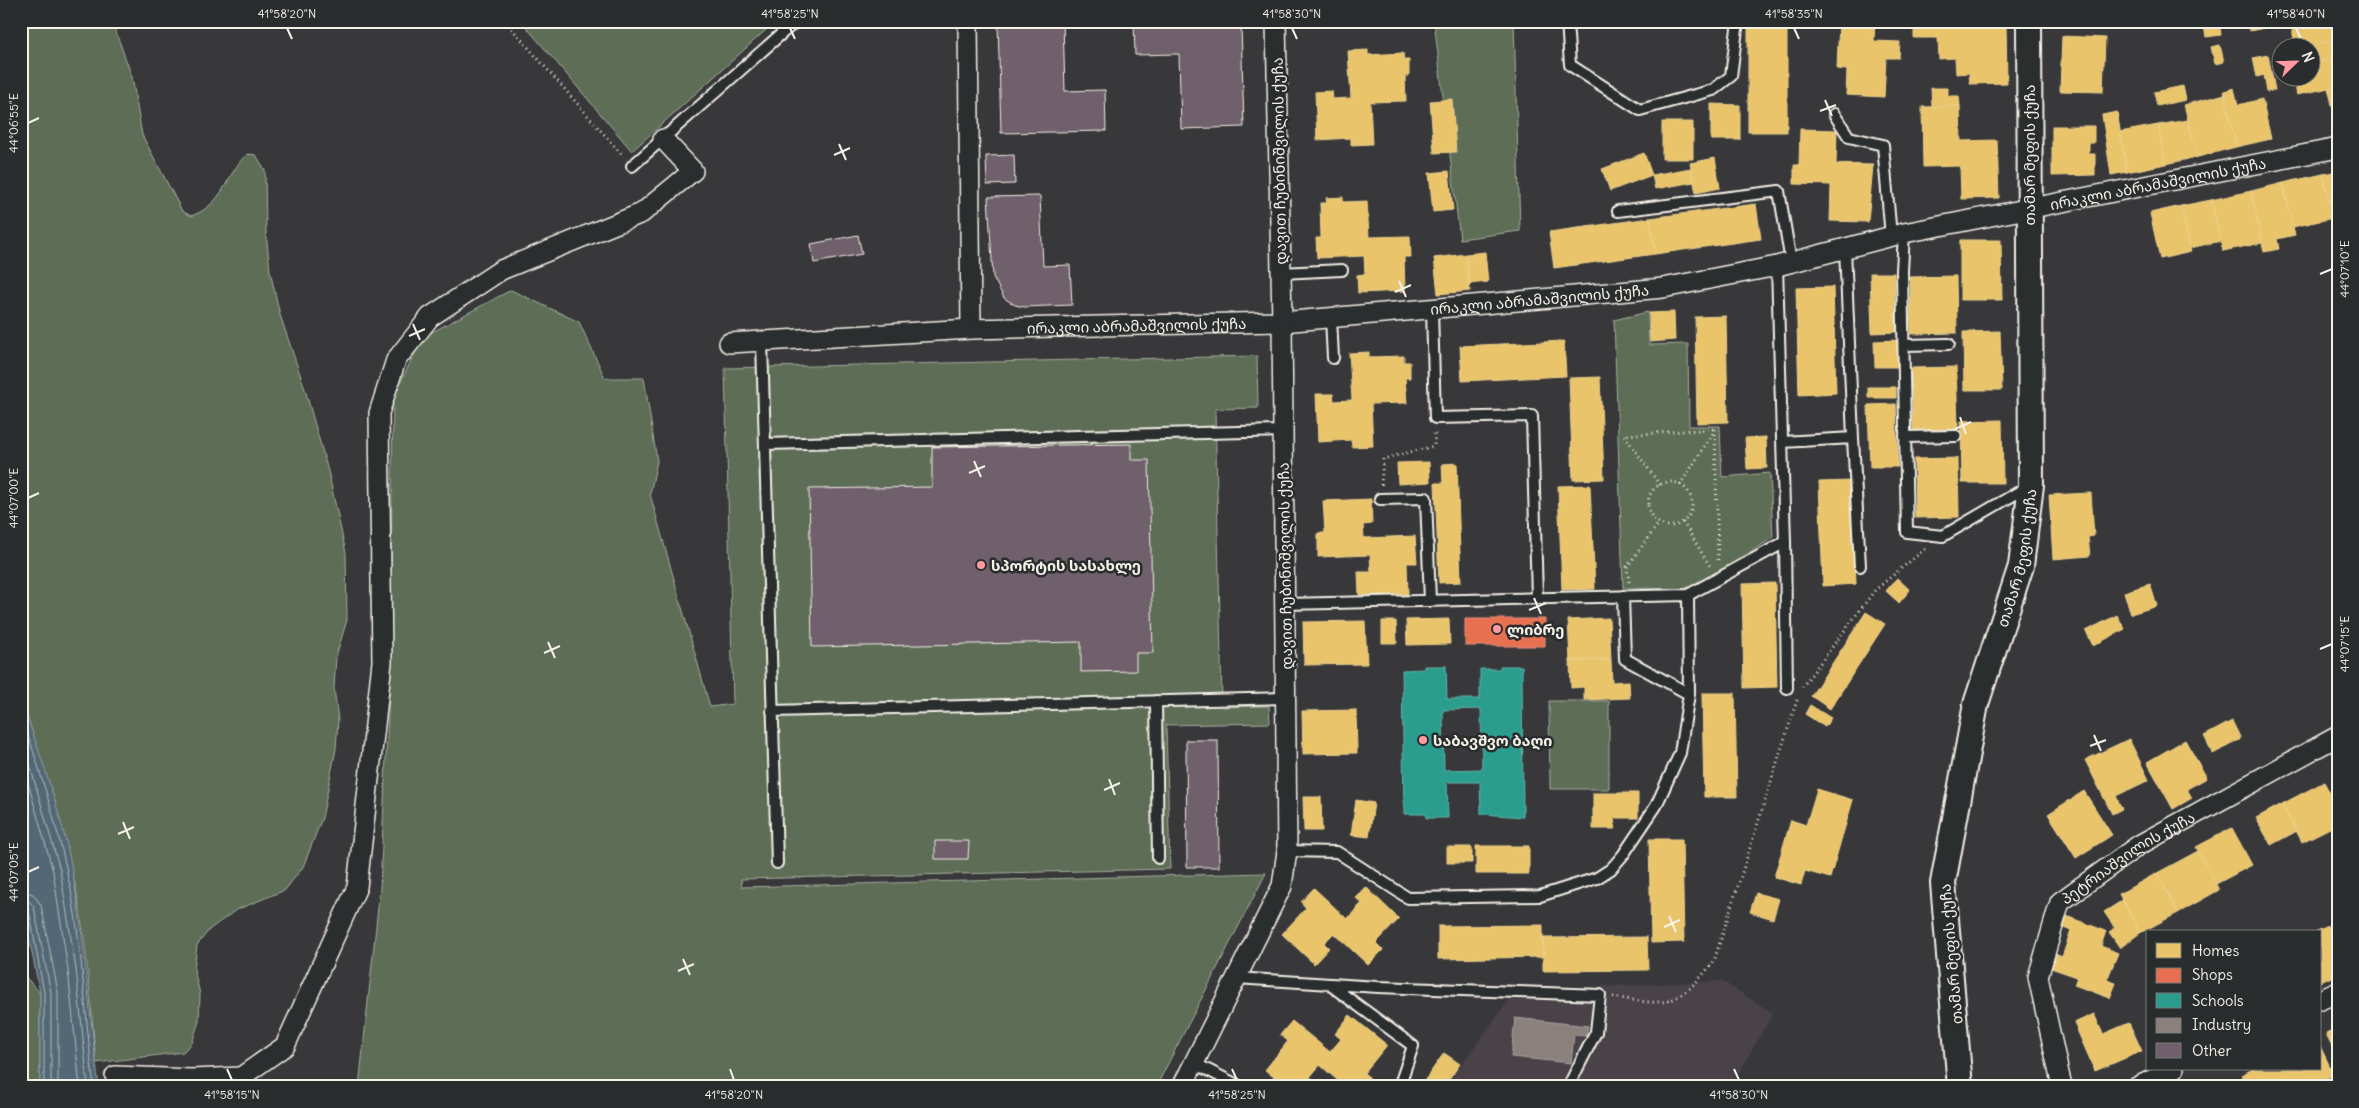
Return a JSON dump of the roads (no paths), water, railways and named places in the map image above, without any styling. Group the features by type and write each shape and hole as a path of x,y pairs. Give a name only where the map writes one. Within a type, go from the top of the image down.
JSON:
{"street":[{"path":"968,21 972,329"},
{"name":"დავით ჩუბინიშვილის ქუჩა","path":"1182,1087 1282,886 1287,851 1282,322 1276,21"},
{"name":"თამარ მეფის ქუჩა","path":"1960,1087 1943,883 1976,704 2022,566 2031,485 2029,21"},
{"path":"114,1076 194,1083 245,1082 284,1046 357,887 382,662 379,414 396,360 430,317 501,270 642,214 693,171 663,139"},
{"name":"ირაკლი აბრამაშვილის ქუჩა","path":"729,343 972,329 1282,322 1663,288 1784,264 1897,235 2338,148"},
{"name":"პეტრიაშვილის ქუჩა","path":"2062,1087 2038,976 2060,902 2139,846 2338,736"},
{"path":"2322,999 2338,992"},
{"path":"2137,1087 2172,1070"}],"lane":[{"path":"632,166 796,21"},
{"path":"1567,21 1570,65 1640,110 1713,90 1732,76 1738,21"},
{"path":"1834,114 1849,137 1884,145 1897,235 1904,345 1907,532 1943,536 2031,485"},
{"path":"1618,211 1779,192 1784,264 1782,442 1787,688"},
{"path":"1845,248 1860,566"},
{"path":"1281,272 1342,270"},
{"path":"1432,309 1435,418 1532,416 1537,598"},
{"path":"1331,318 1333,358"},
{"path":"762,342 776,863"},
{"path":"1904,345 1949,344"},
{"path":"765,444 1283,431"},
{"path":"1905,437 1956,436"},
{"path":"1782,442 1853,438"},
{"path":"1380,499 1426,498 1430,601"},
{"path":"1285,604 1688,595 1785,542"},
{"path":"1287,851 1336,852 1408,898 1540,896 1597,878 1623,855 1656,806 1670,780 1680,753 1689,694 1688,595"},
{"path":"1622,596 1625,659 1689,694"},
{"path":"772,711 1286,698"},
{"path":"1156,701 1158,858"},
{"path":"1236,978 1329,984 1600,995 1596,1032 1568,1087"},
{"path":"1329,984 1413,1046 1399,1087"},
{"path":"1194,1064 1241,1087"}],"water":[{"path":"21,698 56,804 72,869 99,1087 40,1087 40,993 21,898"}],"place":[{"name":"სპორტის სასახლე","path":"981,565"},
{"name":"ლიბრე","path":"1497,629"},
{"name":"საბავშვო ბაღი","path":"1423,740"}]}
